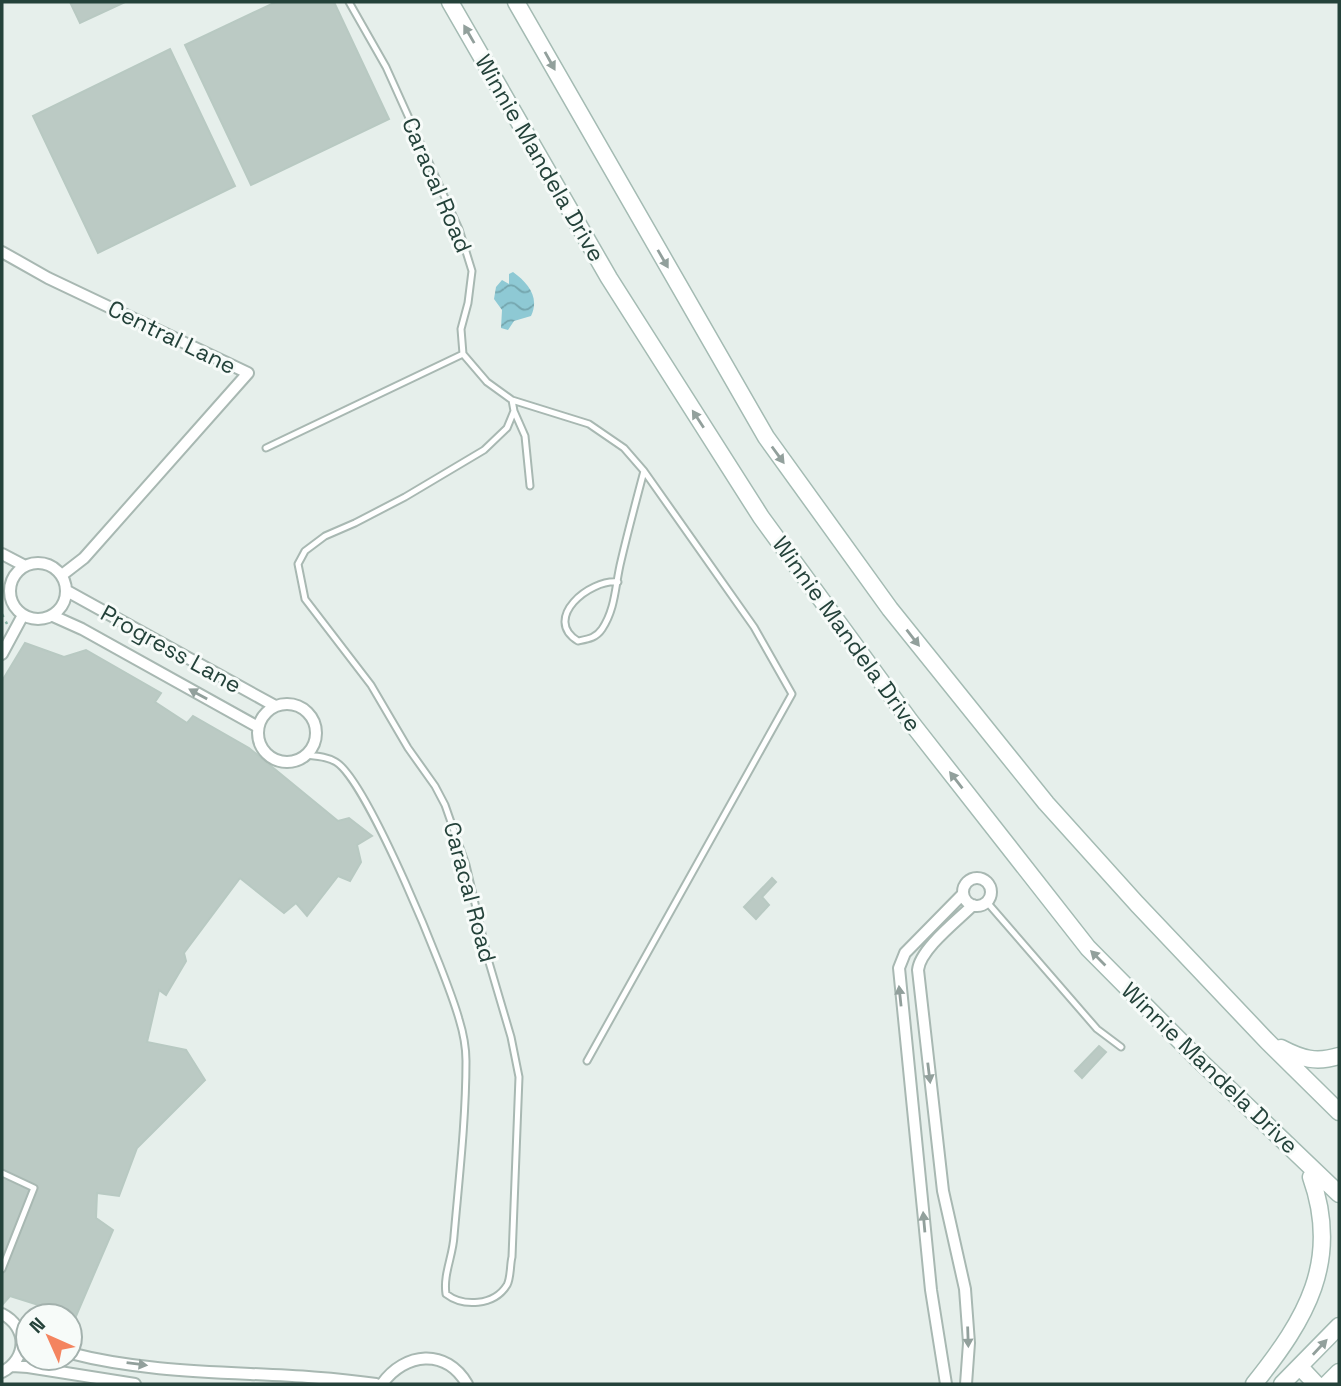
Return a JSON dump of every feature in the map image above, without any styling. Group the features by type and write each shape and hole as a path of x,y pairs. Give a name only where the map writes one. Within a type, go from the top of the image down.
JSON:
{"main road":[{"name":"Winnie Mandela Drive","path":"450,2 616,290 761,517 902,710 1088,948 1339,1194"},
{"path":"516,2 774,448 890,609 1046,803 1137,904 1267,1041 1339,1112"},
{"path":"1267,1041 1301,1058 1315,1061 1339,1056"},
{"path":"1254,1384 1320,1300 1335,1259 1336,1238 1328,1204 1283,1140"},
{"path":"1282,1384 1339,1326"},
{"path":"1300,1367 1316,1384"},
{"path":"1327,1384 1339,1372"}],"street":[{"name":"Central Lane","path":"2,252 48,278 248,373 84,558 62,575"},
{"path":"2,554 25,566"},
{"path":"33,563 49,565 62,575 67,591 60,609 53,616 38,620 23,615 12,602 6,590 25,566 33,563"},
{"name":"Progress Lane","path":"67,591 275,706"},
{"path":"2,654 23,615"},
{"name":"Progress Lane","path":"53,616 82,629 258,727"},
{"path":"288,704 300,707 310,715 315,727 315,740 299,759 287,762 274,759 264,751 258,740 258,727 264,715 275,706 288,704"},
{"path":"966,1384 969,1343 965,1289 943,1191 918,970 925,953 973,905 986,901 990,889 981,878 969,880 963,887 966,900 973,905"},
{"path":"946,1384 931,1290 899,968 905,953 963,894"},
{"path":"84,1356 166,1367 341,1379 376,1384"},
{"path":"382,1384 399,1366 410,1360 423,1358 448,1364 458,1371 467,1384"},
{"path":"7,1369 28,1367 135,1384"}],"lane":[{"name":"Caracal Road","path":"349,2 386,67 459,229 471,271 468,303 461,329 463,354"},
{"path":"266,448 463,354 486,382 512,400 589,424 624,449 644,471 754,627 792,694 587,1061"},
{"path":"512,400 525,436 530,486"},
{"name":"Caracal Road","path":"305,755 336,762 347,773 374,819 408,889 459,1020 466,1059 454,1241 444,1283 446,1294 455,1301 473,1303 494,1297 508,1284 512,1256 519,1077 466,865 445,805 435,786 408,748 371,685 305,599 298,564 304,551 325,536 405,497 484,450 507,428 514,411"},
{"path":"618,582 595,584 573,604 565,617 564,625 568,634 578,640 592,639 601,632 610,614 618,582 620,565 644,471"},
{"path":"986,901 1097,1030 1121,1047"},
{"path":"2,1173 34,1188 2,1269"}],"water":[{"path":"513,272 528,286 534,303 531,316 514,321 508,330 501,328 502,310 494,299 496,287 502,280 509,284 509,274"}],"building":[{"path":"70,2 125,2 80,23"},
{"path":"276,2 334,2 389,119 251,185 185,45"},
{"path":"170,49 235,186 98,253 33,116"},
{"path":"25,643 64,657 86,650 161,693 155,702 187,723 193,716 249,748 338,821 349,818 372,836 357,845 361,862 350,881 338,876 307,916 296,903 284,913 240,878 184,953 186,961 166,995 159,990 147,1042 186,1050 205,1080 137,1148 119,1196 97,1193 96,1218 113,1230 82,1302 29,1302 10,1296 2,1305 2,681"},
{"path":"772,878 776,882 762,897 769,905 756,919 744,907"},
{"path":"1099,1046 1106,1052 1082,1078 1075,1071"}]}
